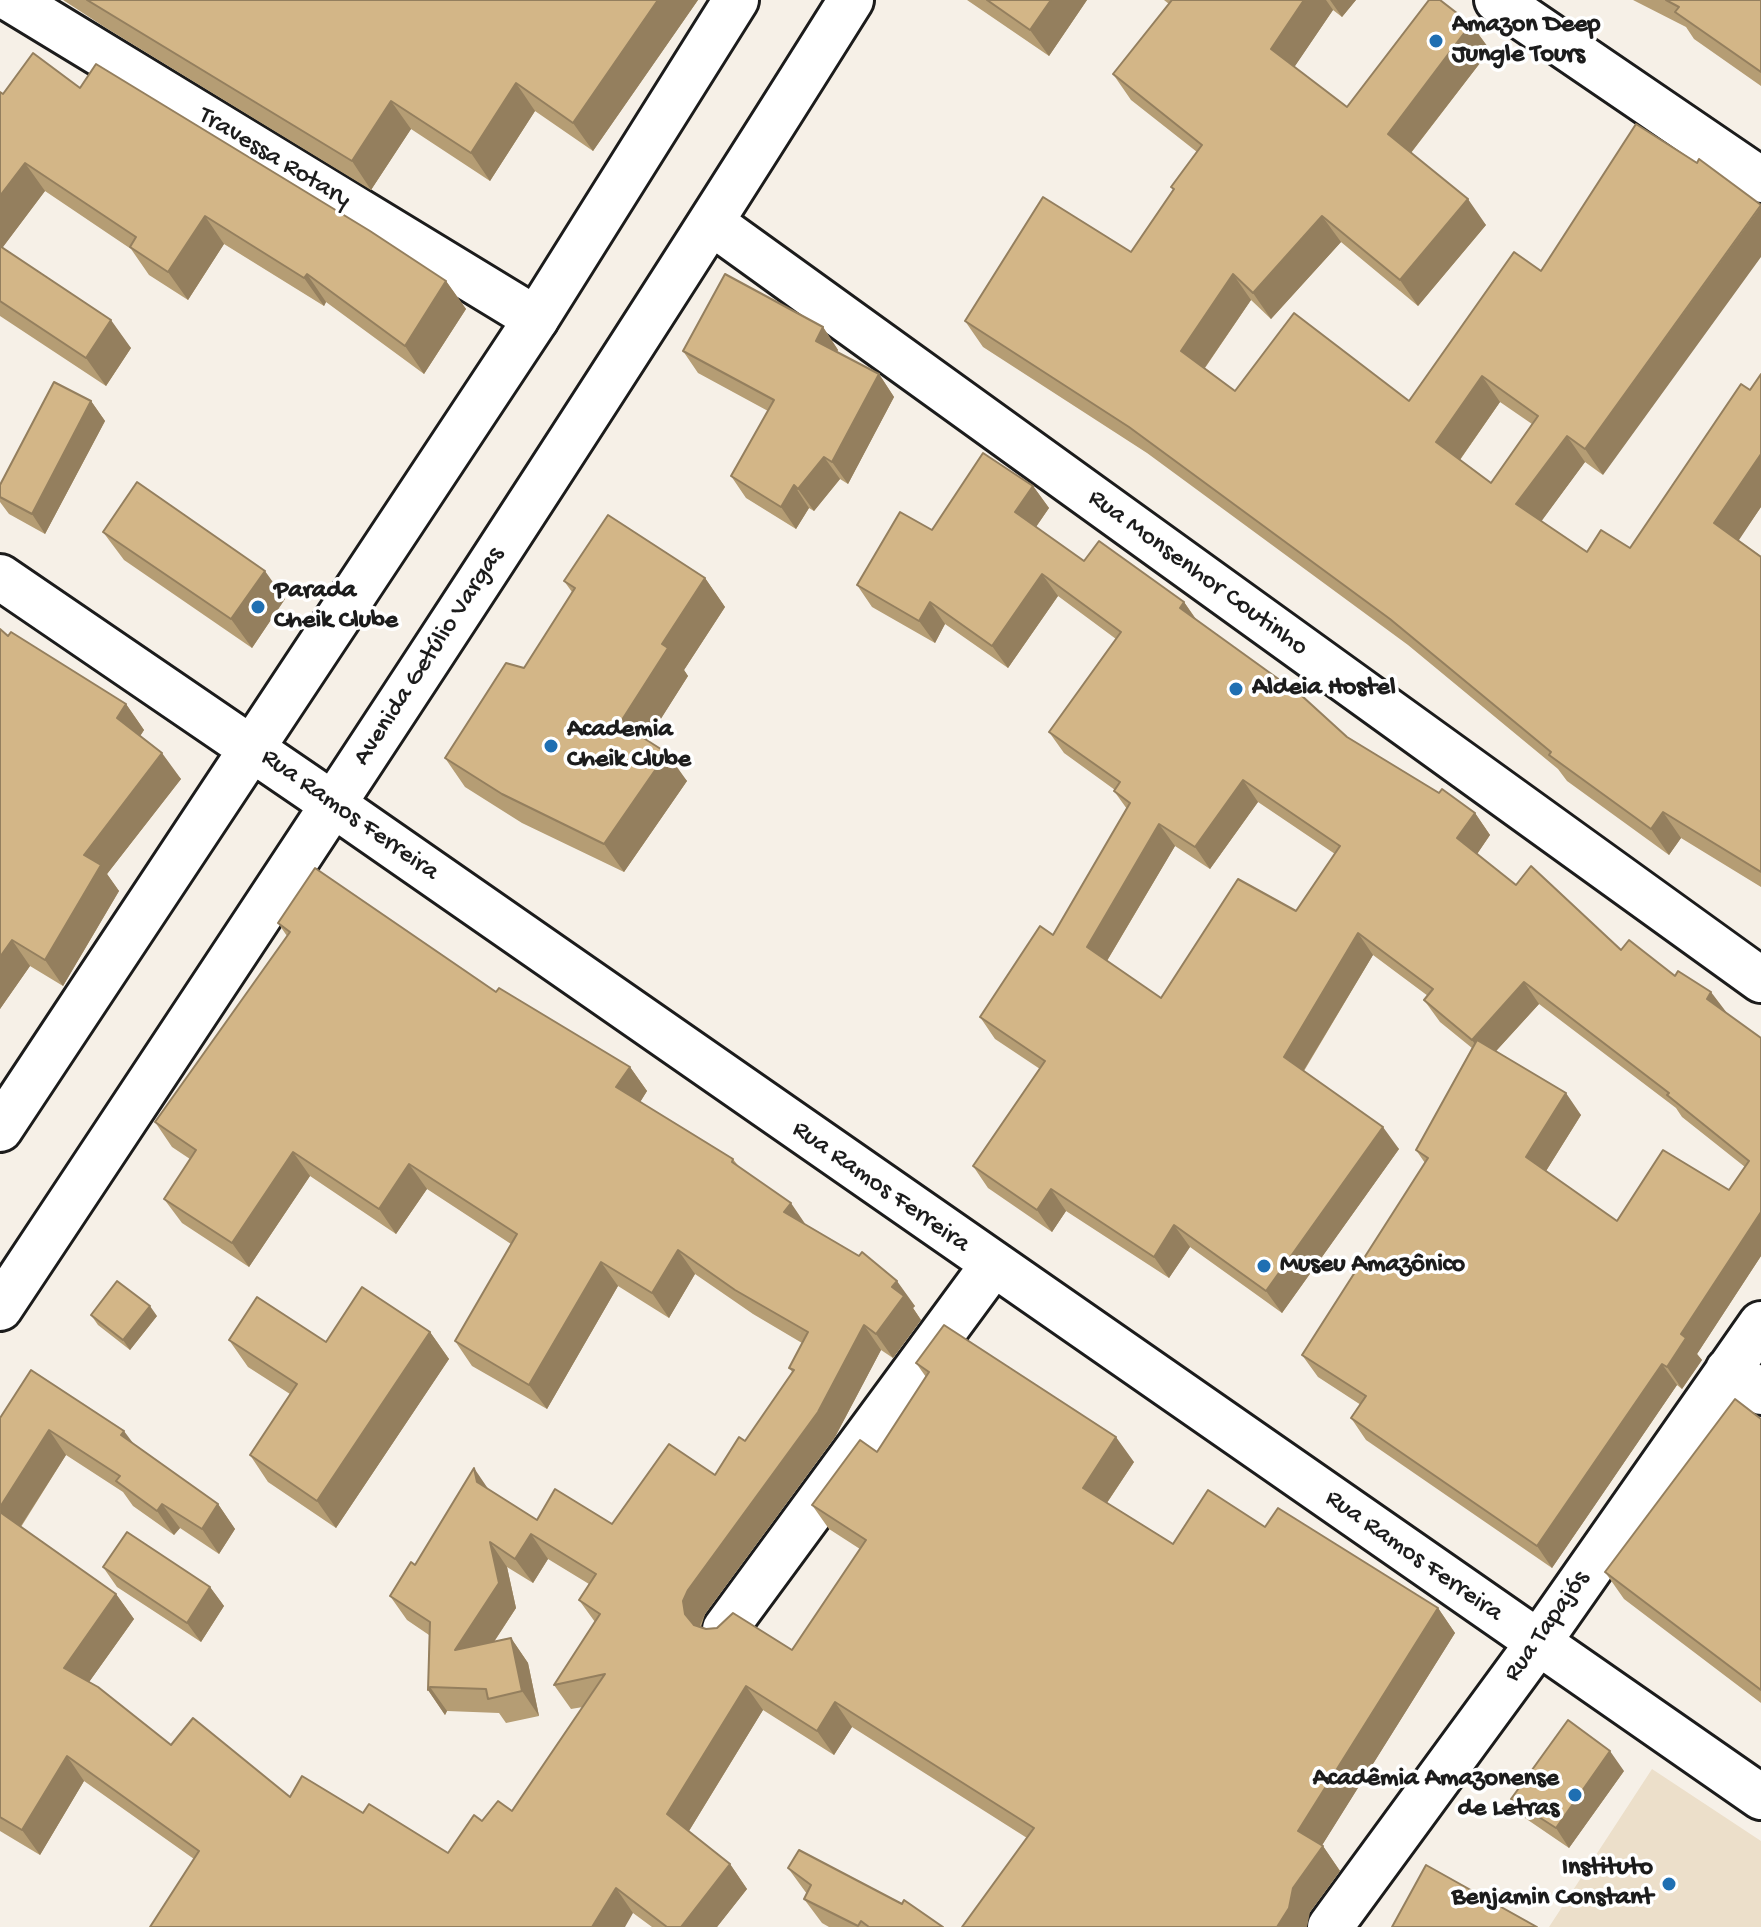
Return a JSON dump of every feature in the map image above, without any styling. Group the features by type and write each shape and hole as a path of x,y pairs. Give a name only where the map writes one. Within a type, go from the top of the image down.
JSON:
{"street":[{"name":"Travessa Rotary","path":"12,0 536,319"},
{"path":"0,1129 536,319 736,0"},
{"name":"Avenida Getúlio Vargas","path":"0,1308 334,805 712,223 851,0"},
{"path":"1503,2 1761,180"},
{"name":"Rua Monsenhor Coutinho","path":"712,223 1761,980"},
{"name":"Rua Ramos Ferreira","path":"0,577 251,746 992,1266 1761,1797"},
{"path":"725,1629 992,1266"},
{"name":"Rua Tapajós","path":"1330,1927 1538,1643 1744,1381 1761,1324"}],"shaded area":[{"name":"Instituto Benjamin Constant","path":"1652,1769 1761,1841 1761,1927 1549,1927"}],"building":[{"path":"87,0 658,0 573,123 516,83 471,153 391,101 352,161"},
{"path":"987,0 1051,0 1030,30"},
{"path":"1172,0 1304,0 1271,49 1347,107 1429,0 1440,0 1471,24 1388,134 1468,199 1400,280 1322,216 1253,293 1233,274 1181,351 1235,391 1294,313 1409,401 1514,252 1541,271 1636,124 1697,163 1699,159 1761,205 1585,449 1567,436 1516,504 1587,552 1601,530 1630,548 1741,384 1750,390 1761,374 1761,454 1714,523 1761,557 1761,872 1663,812 1651,829 1549,755 1551,752 1390,619 1129,427 965,321 1043,197 1131,252 1174,189 1171,187 1202,145 1113,74","holes":["1482,376 1538,416 1491,483 1436,442"]},
{"path":"1666,0 1761,0 1761,72 1675,12 1679,7"},
{"path":"33,53 80,88 96,64 370,231 446,281 405,346 307,274 304,278 205,216 168,272 130,247 136,237 25,163 0,196 0,92 3,94"},
{"path":"0,246 111,320 86,358 0,301"},
{"path":"725,274 823,327 816,341 879,374 832,462 824,457 798,489 794,485 781,507 731,476 774,400 683,351"},
{"path":"54,382 91,401 32,514 0,497 0,485"},
{"path":"983,453 1033,486 1015,512 1084,561 1099,541 1184,602 1180,608 1302,696 1347,737 1439,793 1442,789 1475,813 1457,838 1516,885 1531,866 1621,950 1629,940 1675,976 1678,971 1711,992 1707,999 1761,1038 1761,1212 1681,1334 1686,1338 1667,1367 1662,1364 1537,1546 1351,1418 1366,1396 1302,1355 1428,1158 1416,1150 1477,1040 1566,1093 1526,1157 1617,1221 1663,1150 1729,1190 1749,1161 1667,1095 1669,1093 1524,982 1472,1040 1424,1000 1433,989 1358,933 1284,1057 1383,1127 1266,1291 1174,1225 1154,1257 1051,1189 1037,1210 973,1166 1045,1061 980,1017 1040,926 1053,935 1130,803 1114,791 1120,782 1049,732 1121,632 1042,574 992,646 930,602 919,621 857,585 900,512 932,530","holes":["1243,780 1340,846 1296,911 1238,879 1161,998 1087,947 1159,824 1195,847"]},
{"path":"137,482 265,571 231,619 103,532"},
{"path":"608,515 705,578 662,644 668,648 620,723 667,753 604,844 502,794 445,758 506,663 524,668 575,588 564,581"},
{"path":"0,629 8,636 11,632 126,704 117,718 162,753 84,855 101,865 45,960 12,940 0,957"},
{"path":"315,868 496,992 499,988 630,1067 616,1087 733,1159 732,1162 791,1203 784,1212 859,1256 862,1252 897,1281 892,1287 904,1296 876,1334 864,1325 818,1412 688,1590 683,1601 685,1614 694,1625 706,1629 717,1628 733,1613 792,1650 866,1540 812,1505 860,1440 877,1452 929,1372 916,1363 944,1325 1116,1437 1083,1488 1173,1544 1208,1490 1265,1527 1278,1508 1438,1608 1298,1831 1323,1846 1293,1888 1289,1908 1277,1927 962,1927 1034,1828 835,1702 817,1731 746,1686 667,1814 730,1864 681,1927 667,1927 616,1888 592,1927 150,1927 199,1851 67,1756 22,1830 0,1817 0,1512 116,1594 64,1668 98,1687 171,1745 193,1718 290,1797 302,1776 363,1813 369,1804 448,1853 474,1815 482,1821 498,1801 512,1811 605,1674 554,1685 600,1614 579,1600 596,1574 531,1534 515,1559 490,1542 499,1583 455,1650 511,1638 522,1691 488,1699 486,1689 430,1687 428,1690 430,1622 390,1596 411,1562 415,1565 474,1468 477,1482 537,1520 555,1489 612,1524 669,1444 715,1475 739,1437 745,1441 794,1370 789,1368 808,1332 735,1290 678,1250 652,1293 601,1262 529,1385 455,1341 517,1234 409,1164 379,1209 293,1152 232,1243 164,1199 196,1150 155,1122 290,932 278,923"},
{"path":"117,1281 150,1306 123,1340 91,1315"},
{"path":"362,1287 430,1332 317,1501 250,1455 297,1384 229,1340 257,1297 326,1342"},
{"path":"31,1370 124,1431 121,1435 218,1504 202,1529 162,1504 157,1511 116,1481 120,1476 49,1430 0,1507 0,1418"},
{"path":"1735,1399 1761,1419 1761,1690 1605,1572"},
{"path":"127,1532 210,1587 187,1623 103,1567"},
{"path":"1568,1720 1610,1751 1556,1828 1511,1799"},
{"path":"799,1850 902,1904 904,1900 943,1927 869,1927 861,1921 858,1926 804,1899 811,1885 788,1868"},
{"path":"1426,1865 1537,1927 1392,1927"}],"place":[{"name":"Amazon Deep Jungle Tours","path":"1436,41"},
{"name":"Parada Cheik Clube","path":"258,607"},
{"name":"Aldeia Hostel","path":"1236,689"},
{"name":"Academia Cheik Clube","path":"551,746"},
{"name":"Museu Amazônico","path":"1264,1266"},
{"name":"Acadêmia Amazonense de Letras","path":"1575,1795"},
{"name":"Instituto Benjamin Constant","path":"1669,1884"}]}
